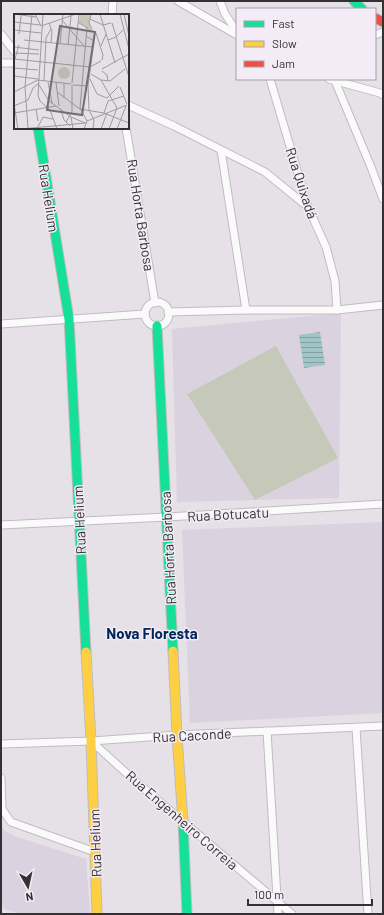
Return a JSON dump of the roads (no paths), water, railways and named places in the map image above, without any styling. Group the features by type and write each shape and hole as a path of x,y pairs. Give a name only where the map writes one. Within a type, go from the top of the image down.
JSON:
{"street":[{"path":"112,14 113,1"},
{"path":"178,1 236,32"},
{"path":"220,1 225,14 236,31"},
{"path":"1,34 14,51"},
{"path":"1,63 14,63"},
{"name":"Rua Quixadá","path":"270,80 308,207 326,247 335,281 337,310"},
{"path":"332,80 383,95"},
{"path":"332,80 371,167 383,199"},
{"path":"129,105 174,126 264,172 308,207"},
{"name":"Rua Helium","path":"38,129 69,319 91,741 97,914"},
{"name":"Rua Horta Barbosa","path":"126,129 155,303"},
{"path":"221,150 246,310"},
{"path":"155,303 165,306 168,312 167,320 161,325 157,326 150,324 145,314 149,306 155,303"},
{"path":"168,312 337,310 383,305"},
{"path":"1,324 145,314"},
{"name":"Rua Horta Barbosa","path":"157,326 187,914"},
{"name":"Rua Botucatu","path":"1,525 383,504"},
{"name":"Rua Caconde","path":"1,744 91,741 177,735 383,726"},
{"path":"356,728 368,914"},
{"path":"267,731 278,914"},
{"name":"Rua Engenheiro Correia","path":"91,741 183,822 292,914"},
{"path":"1,778 2,809 11,822 95,852"}],"water":[{"path":"320,332 325,365 304,368 299,335"}],"district":[{"name":"Nova Floresta","path":"152,633"}]}
